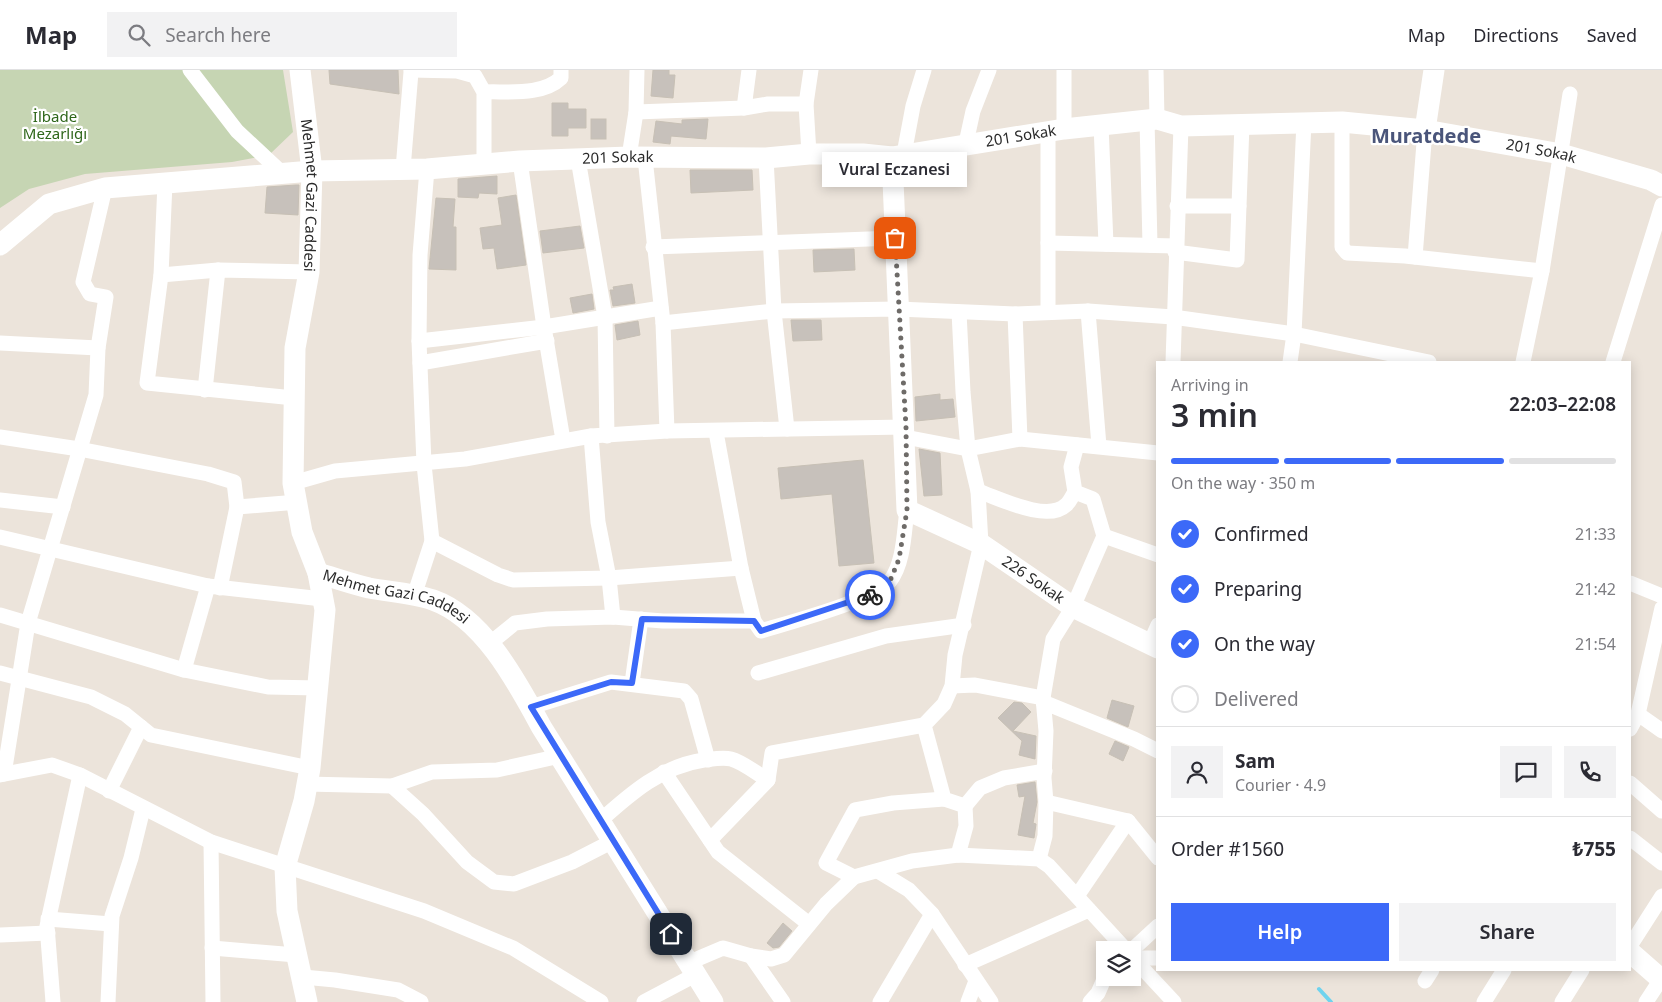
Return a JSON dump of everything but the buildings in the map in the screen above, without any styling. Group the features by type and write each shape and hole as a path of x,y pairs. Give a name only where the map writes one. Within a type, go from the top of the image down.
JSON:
{"street":[{"path":"190,70 237,131 282,173"},
{"name":"Mehmet Gazi Caddesi","path":"300,70 312,171 309,272 295,348 296,492 302,532 318,574 368,588 434,600 466,619 489,644 519,684 560,756 713,1002"},
{"path":"484,92 538,90 553,86 561,78 562,70"},
{"path":"637,70 637,158 654,247 662,315 667,431"},
{"path":"744,108 749,70"},
{"path":"809,154 806,104 811,70"},
{"path":"716,432 741,568 754,621 761,631 872,595 890,581 896,567 907,510 895,238 898,156 924,70"},
{"path":"966,144 973,111 989,70"},
{"path":"1048,312 1048,243 1056,131 1064,70"},
{"path":"1150,245 1152,120 1156,70"},
{"path":"1415,257 1425,130 1434,70"},
{"path":"403,169 411,71 457,71 475,76 484,92 484,164"},
{"path":"1523,361 1542,270 1570,94"},
{"path":"636,112 744,108 768,104 806,104"},
{"name":"201 Sokak","path":"0,245 49,204 105,188 312,171 426,168 520,161 637,158 766,158 809,154 898,156 1056,131 1152,120 1181,126 1342,122 1425,130 1561,154 1651,180 1662,186"},
{"path":"1290,361 1294,334 1304,122"},
{"path":"1342,122 1342,247 1347,253 1415,257 1542,270"},
{"path":"1048,243 1150,245 1237,260 1242,124"},
{"path":"1101,125 1106,244"},
{"path":"1173,361 1181,126"},
{"path":"766,158 774,311 787,429"},
{"path":"578,159 605,317 607,436"},
{"path":"520,161 545,334 563,440"},
{"path":"414,596 432,541 424,464 419,341 420,255 426,168"},
{"path":"165,183 161,275 147,383 294,398"},
{"path":"105,188 83,282 90,294 106,297 98,348 96,395 28,624 2,775 52,765 80,775 210,842 424,911 513,948 601,1002"},
{"path":"1613,361 1662,205"},
{"path":"1177,206 1239,206"},
{"path":"654,247 895,238"},
{"path":"161,275 218,270 309,272"},
{"path":"205,390 218,270"},
{"path":"420,363 545,334 605,317 898,309 1014,314 1088,311 1174,317 1294,334 1409,361"},
{"path":"1088,311 1099,446"},
{"path":"710,840 768,780 772,753 924,725 944,704 952,686 955,655 964,626 981,544 978,491 968,448 959,312"},
{"path":"1014,314 1020,439"},
{"path":"419,341 545,334"},
{"path":"0,344 98,348"},
{"path":"237,507 296,492 335,471 465,459 591,436 667,431 716,432 787,429 905,432 968,448 1020,439 1156,453"},
{"path":"591,436 598,522 610,578 613,617"},
{"path":"0,438 80,449 208,474 234,482 237,507 214,587 184,670"},
{"path":"978,491 1041,513 1057,511 1066,505 1074,492 1071,466 1077,445"},
{"path":"1039,859 1045,836 1046,802 1046,731 1043,700 1053,639 1073,607 1104,536 1093,499 1074,492"},
{"path":"0,500 63,507"},
{"name":"226 Sokak","path":"907,510 981,544 1073,607 1155,639"},
{"path":"1104,536 1156,555"},
{"path":"0,537 214,587 322,599"},
{"path":"432,541 498,575 513,580 610,578 741,568"},
{"path":"307,1002 303,977 286,911 285,867 304,801 318,688 325,610 318,574"},
{"path":"1631,583 1662,596"},
{"path":"1662,608 1632,725 1662,731"},
{"path":"0,615 184,670 268,687 318,688"},
{"path":"489,644 515,622 613,617 754,621"},
{"path":"632,683 642,619"},
{"path":"758,673 886,636 964,626"},
{"path":"0,673 91,698 125,714 151,735 308,776 392,786 432,772 497,770 560,756"},
{"path":"531,707 611,682 684,690 691,699 708,760"},
{"path":"952,686 976,685 1043,700 1156,750"},
{"path":"924,725 944,799"},
{"path":"109,791 141,727"},
{"path":"600,821 622,801 664,772 684,763 732,759 768,780"},
{"path":"958,856 966,826 964,806 980,788 1004,778 1045,771"},
{"path":"664,772 718,852 809,924"},
{"path":"53,1002 48,926 51,900 64,855 80,775"},
{"path":"1631,784 1662,811"},
{"path":"392,786 423,814 467,862 494,882 514,884 572,862 613,841"},
{"path":"854,877 826,863 855,810 893,803 944,799 964,806"},
{"path":"1046,802 1128,822 1156,856"},
{"path":"108,1002 111,924 143,809"},
{"path":"1077,896 1128,822"},
{"path":"1631,839 1662,863"},
{"path":"210,842 214,1002"},
{"path":"644,1002 723,948 750,956 771,959 784,955 826,904 854,877 912,861 958,856 1039,859 1049,866 1118,941"},
{"path":"878,871 909,890 932,914 991,1002"},
{"path":"1631,944 1662,896"},
{"path":"965,965 1089,910"},
{"path":"880,1002 932,914"},
{"path":"0,935 48,926 111,924"},
{"path":"1139,941 1156,928"},
{"path":"212,948 296,955"},
{"path":"1631,953 1662,979 1646,1002"},
{"path":"1141,954 1156,958"},
{"path":"750,956 783,1002"},
{"path":"1141,966 1174,1002"},
{"path":"1484,1002 1503,971"},
{"path":"1562,1002 1581,971"},
{"path":"303,977 398,990 421,1002"},
{"path":"968,1002 976,981"},
{"path":"1090,1002 1101,986"}],"green space":[{"name":"İlbade Mezarlığı","path":"0,70 283,70 293,132 269,155 232,162 85,174 29,189 0,208"}],"waterway":[{"path":"1319,989 1331,1002"}],"way so far":[{"path":"870,595 890,581 899,559 907,510 906,427 895,238"}],"place":[{"name":"Vural Eczanesi","path":"895,238"}],"district":[{"name":"Muratdede","path":"1426,136"}],"route":[{"path":"671,934 542,728 531,707 611,682 632,683 642,619 663,621 754,621 761,631 870,595"}]}
